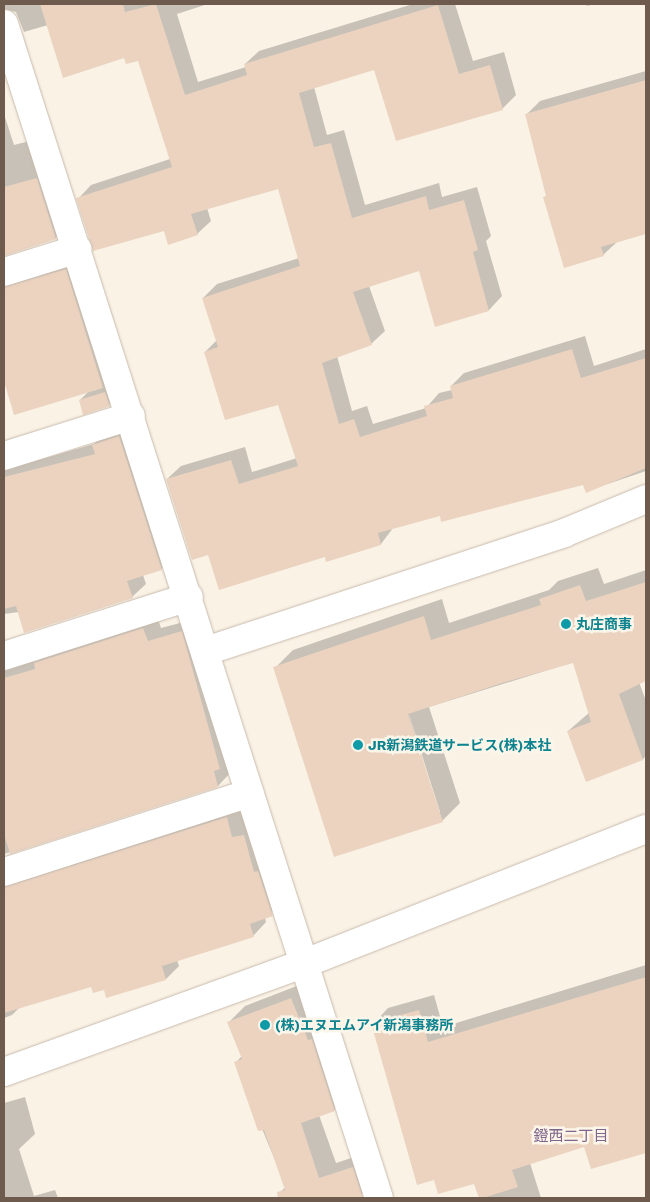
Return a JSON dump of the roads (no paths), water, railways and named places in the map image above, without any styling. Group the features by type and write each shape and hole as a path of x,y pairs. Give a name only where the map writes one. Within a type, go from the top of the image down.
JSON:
{"street":[{"path":"4,24 13,86 78,249 206,651 302,964 379,1198"},
{"path":"4,272 78,249"},
{"path":"4,456 131,416"},
{"path":"206,651 564,533 646,499"},
{"path":"4,656 189,597"},
{"path":"4,872 250,793"},
{"path":"4,1072 302,964 646,829"}],"place":[{"name":"丸庄商事","path":"566,624"},
{"name":"JR新潟鉄道サービス(株)本社","path":"358,745"},
{"name":"(株)エヌエムアイ新潟事務所","path":"265,1025"}],"district":[{"name":"鐙西二丁目","path":"571,1137"}]}
